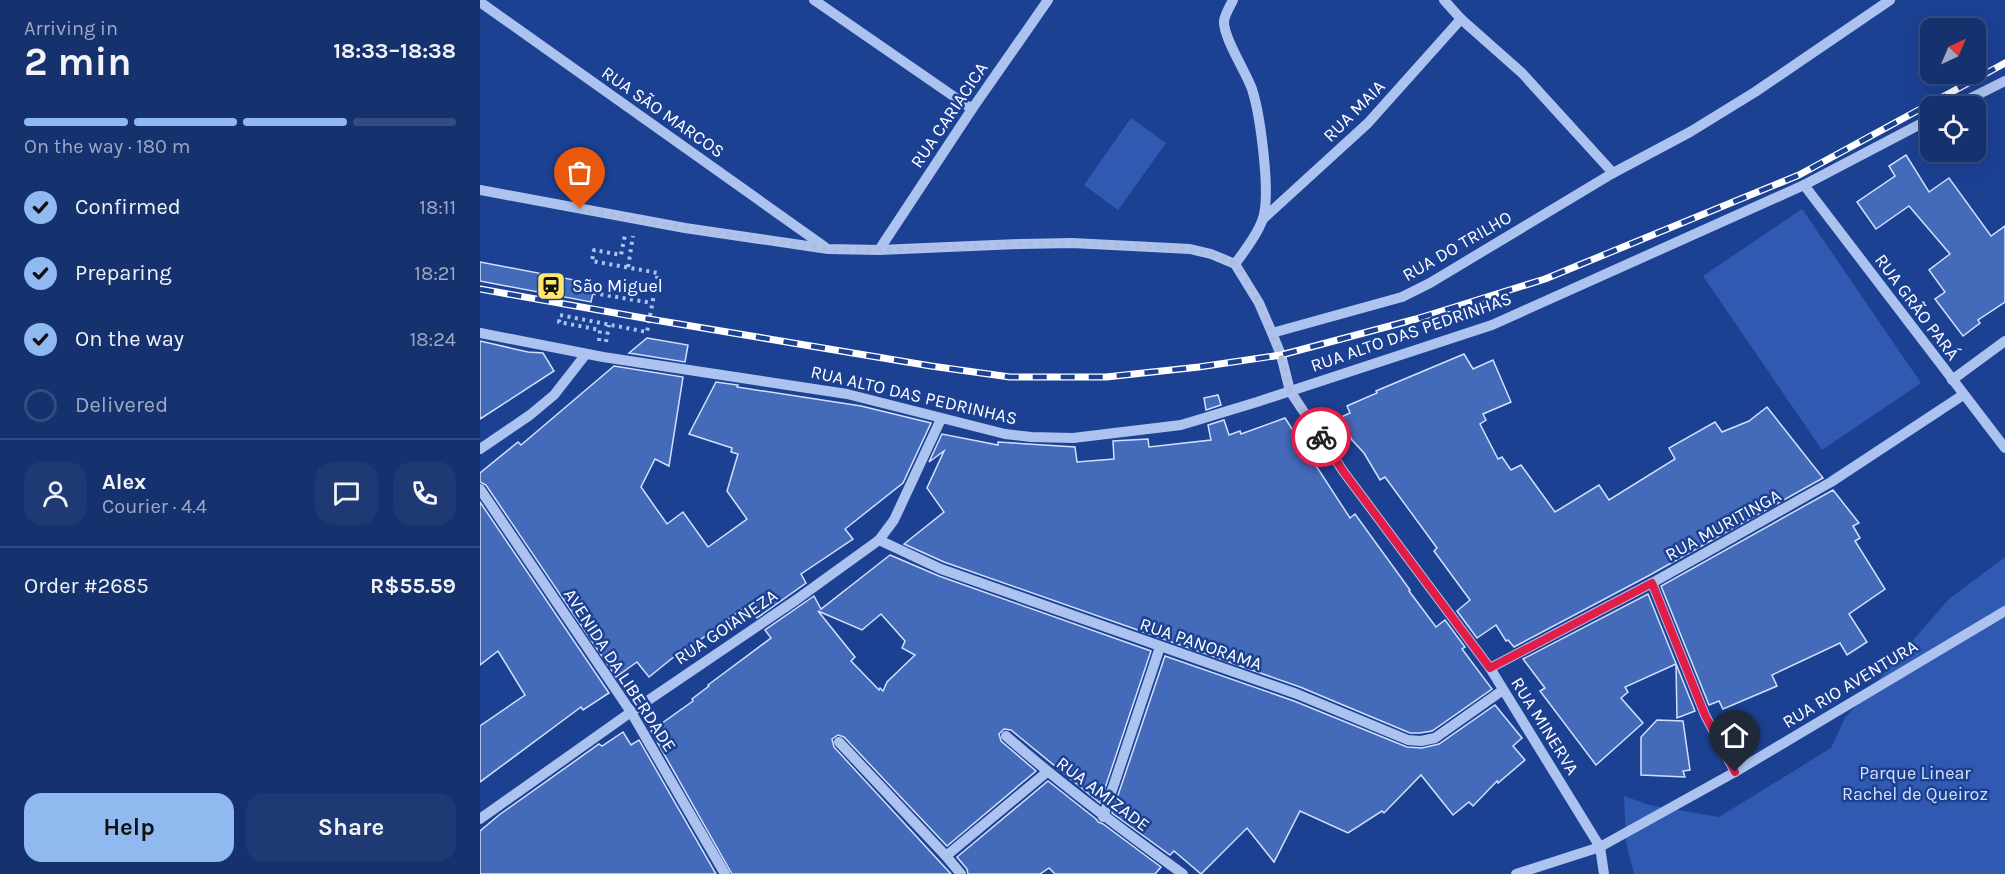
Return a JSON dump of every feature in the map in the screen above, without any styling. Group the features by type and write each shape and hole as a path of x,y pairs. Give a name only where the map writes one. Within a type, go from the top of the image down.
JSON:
{"street":[{"path":"814,0 972,109"},
{"name":"RUA CARIACICA","path":"879,250 972,109 1048,0"},
{"path":"480,190 685,228 828,249 879,250 1072,243 1190,249 1211,254 1235,264 1254,238 1263,219 1266,198 1261,127 1252,90 1225,30 1224,21 1233,0"},
{"path":"1444,0 1461,19 1522,73 1613,173"},
{"name":"RUA DO TRILHO","path":"1272,333 1402,297 1430,283 1613,173 1690,132 1755,92 1887,1"},
{"name":"RUA SÃO MARCOS","path":"480,2 828,249"},
{"name":"RUA MAIA","path":"1263,219 1368,123 1461,19"},
{"path":"1975,96 2005,81"},
{"name":"RUA ALTO DAS PEDRINHAS","path":"480,333 591,355 847,394 1005,434 1073,438 1181,425 1492,325 1804,185 1920,124"},
{"name":"RUA GRÃO PARÁ","path":"1804,185 2005,448"},
{"name":"RUA MINERVA","path":"1235,264 1259,303 1272,333 1290,391 1343,471 1490,668 1600,847"},
{"path":"1952,380 2005,341"},
{"path":"480,449 530,416 554,395 591,355"},
{"name":"RUA MURITINGA","path":"1490,668 1652,583 1831,482 1963,395"},
{"name":"RUA GOIANEZA","path":"480,819 879,540 894,520 941,419"},
{"name":"AVENIDA DA LIBERDADE","path":"480,489 630,712 725,874"},
{"name":"RUA PANORAMA","path":"879,540 941,569 1297,694 1408,740 1421,741 1435,738 1503,690"},
{"path":"1652,583 1705,715 1735,772"},
{"name":"RUA RIO AVENTURA","path":"1516,874 1600,847 1735,772 2005,611"},
{"path":"1103,817 1160,647"},
{"name":"RUA AMIZADE","path":"1006,736 1103,817 1183,874"},
{"path":"839,742 961,874"},
{"path":"946,856 1047,772"},
{"path":"1600,847 1604,874"}],"path":[{"path":"591,355 600,330 559,322 560,315 647,332 658,273 592,261 594,250 621,255 626,230"},
{"path":"628,267 634,232"},
{"path":"593,293 652,303"}],"green space":[{"path":"1131,118 1166,143 1118,210 1084,185"},
{"path":"1802,209 1921,383 1822,450 1703,276"},
{"name":"Parque Linear Rachel de Queiroz","path":"2005,557 2005,874 1634,874 1626,842 1624,796 1649,805 1719,817 1831,748 1845,718 1949,599"}],"building":[{"path":"1906,155 1929,192 1949,178 1991,236 2005,226 2005,302 1978,320 1980,323 1963,336 1935,299 1945,292 1929,270 1950,254 1909,206 1876,229 1857,202 1895,176 1889,166"},
{"name":"São Miguel","path":"480,262 595,284 591,302 480,281"},
{"path":"647,338 688,345 685,362 629,353"},
{"path":"480,341 528,352 543,353 554,371 480,419"},
{"path":"1464,354 1473,369 1493,360 1511,402 1483,414 1486,420 1480,424 1498,459 1502,457 1511,470 1521,465 1555,512 1599,485 1609,500 1675,459 1669,448 1715,422 1722,432 1749,421 1767,407 1823,478 1648,576 1514,647 1508,640 1506,641 1496,625 1477,638 1457,611 1470,600 1434,551 1437,548 1385,477 1380,480 1364,453 1352,440 1341,417 1350,413 1347,406 1377,393 1376,391"},
{"path":"614,366 683,377 669,466 655,459 641,487 667,524 683,512 708,547 747,519 727,491 738,454 731,452 732,448 689,434 716,382 861,406 931,423 903,483 845,529 853,539 801,574 806,583 757,618 748,605 696,643 699,647 679,661 675,656 649,677 637,662 616,677 486,485 480,482 480,473 518,442 521,445"},
{"path":"1218,395 1221,405 1206,410 1204,398"},
{"path":"1285,418 1350,518 1355,514 1436,627 1445,620 1465,647 1462,649 1492,689 1432,731 1410,733 1300,687 944,562 904,544 944,512 927,488 944,451 929,462 942,434 998,445 998,442 1075,447 1077,462 1114,459 1113,441 1148,439 1149,447 1211,440 1208,425 1224,420 1229,435 1240,431 1241,434"},
{"path":"1833,490 1859,523 1853,526 1860,538 1855,541 1885,589 1849,614 1867,642 1847,655 1840,643 1772,675 1777,686 1723,709 1719,701 1709,705 1661,586"},
{"path":"480,502 609,693 583,710 581,707 480,782 480,726 525,695 498,651 480,665"},
{"path":"890,555 939,576 1151,651 1100,803 1011,730 1004,729 999,734 1001,741 1036,771 947,846 844,737 838,735 832,739 834,747 951,874 732,874 651,731 693,701 692,699 708,685 771,638 765,630 814,596 821,609","holes":["818,611 862,630 881,614 905,641 902,648 915,655 887,682 883,691 880,688 879,690 851,661 855,657"]},
{"path":"1648,594 1695,711 1677,718 1676,664 1625,687 1628,692 1621,698 1643,723 1596,765 1540,691 1545,688 1523,659"},
{"path":"1165,656 1294,701 1407,747 1422,748 1439,744 1495,705 1522,738 1513,746 1525,760 1498,783 1497,781 1473,806 1469,802 1453,815 1421,775 1384,813 1382,811 1348,833 1300,811 1274,862 1247,828 1201,874 1174,851 1170,855 1112,813"},
{"path":"1657,720 1683,721 1690,770 1683,771 1685,777 1641,775 1641,737"},
{"path":"623,732 631,745 639,740 716,874 480,874 480,831 599,744 602,746"},
{"path":"1048,781 1098,822 1161,867 1155,874 1055,874 1049,868 1040,874 968,874 967,869 957,857"}],"railway":[{"path":"480,289 931,366 1010,377 1106,377 1281,355 1416,319 1545,279 1799,175 2005,63"}],"way so far":[{"path":"580,209 685,228 828,249 879,250 1072,243 1190,249 1211,254 1235,264 1247,280 1281,356 1290,391 1321,437"}],"place":[{"name":"São Miguel","path":"551,286"}],"route":[{"path":"1321,437 1343,471 1490,668 1652,583 1705,715 1735,772"}]}
